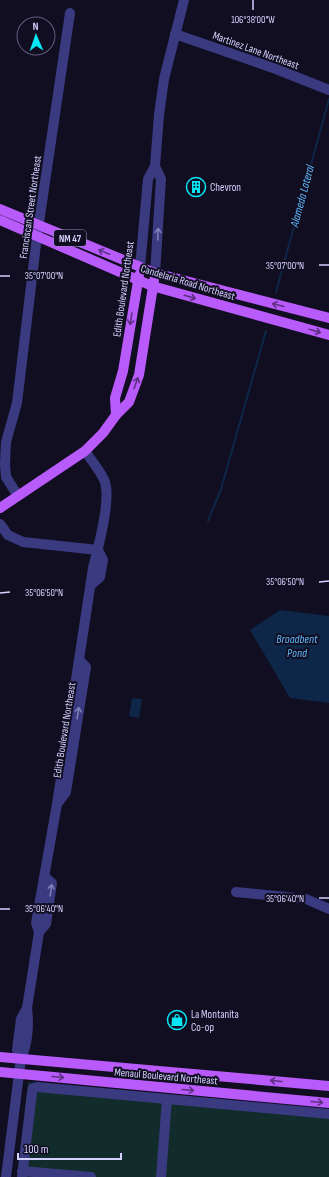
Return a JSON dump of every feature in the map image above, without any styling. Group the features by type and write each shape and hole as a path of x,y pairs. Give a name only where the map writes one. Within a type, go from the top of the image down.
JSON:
{"main road":[{"name":"Candelaria Road Northeast","path":"0,209 155,273 329,318"},
{"name":"Candelaria Road Northeast","path":"0,220 152,286 329,335"},
{"name":"Edith Boulevard Northeast","path":"116,415 115,398 123,371 140,267"},
{"name":"Edith Boulevard Northeast","path":"85,451 103,433 116,415 129,402 139,375 155,273"},
{"path":"0,508 85,451"},
{"name":"Menaul Boulevard Northeast","path":"0,1057 329,1086"},
{"name":"Menaul Boulevard Northeast","path":"0,1072 329,1103"}],"street":[{"name":"Edith Boulevard Northeast","path":"140,267 148,178 155,166 164,79 184,0"},
{"name":"Franciscan Street Northeast","path":"18,496 6,477 4,464 6,442 17,403 37,236 70,13"},
{"name":"Martinez Lane Northeast","path":"175,34 276,69 329,90"},
{"name":"Edith Boulevard Northeast","path":"155,166 161,179 155,273"},
{"name":"Edith Boulevard Northeast","path":"6,1177 21,1058 25,1051 28,1027 27,1008 39,932 46,924 52,883 45,877 57,804 66,792 86,667 79,660 91,585 100,577 103,560 98,550 107,490 105,481 85,451"},
{"path":"0,524 8,535 23,542 98,550"},
{"path":"236,892 306,899 329,909"},
{"path":"91,1177 22,1174 34,1088 37,1087 329,1114"},
{"path":"161,1177 167,1099"}],"green space":[{"path":"28,1082 329,1111 329,1177 17,1177"}],"water":[{"name":"Broadbent Pond","path":"280,610 329,616 329,703 290,698 250,630"},
{"path":"132,698 142,699 139,718 129,716"}],"waterway":[{"name":"Alameda Lateral","path":"276,292 329,99"},
{"path":"208,521 221,489 266,331"}],"place":[{"name":"Chevron","path":"196,187"},
{"name":"La Montanita Co-op","path":"177,1020"}]}
